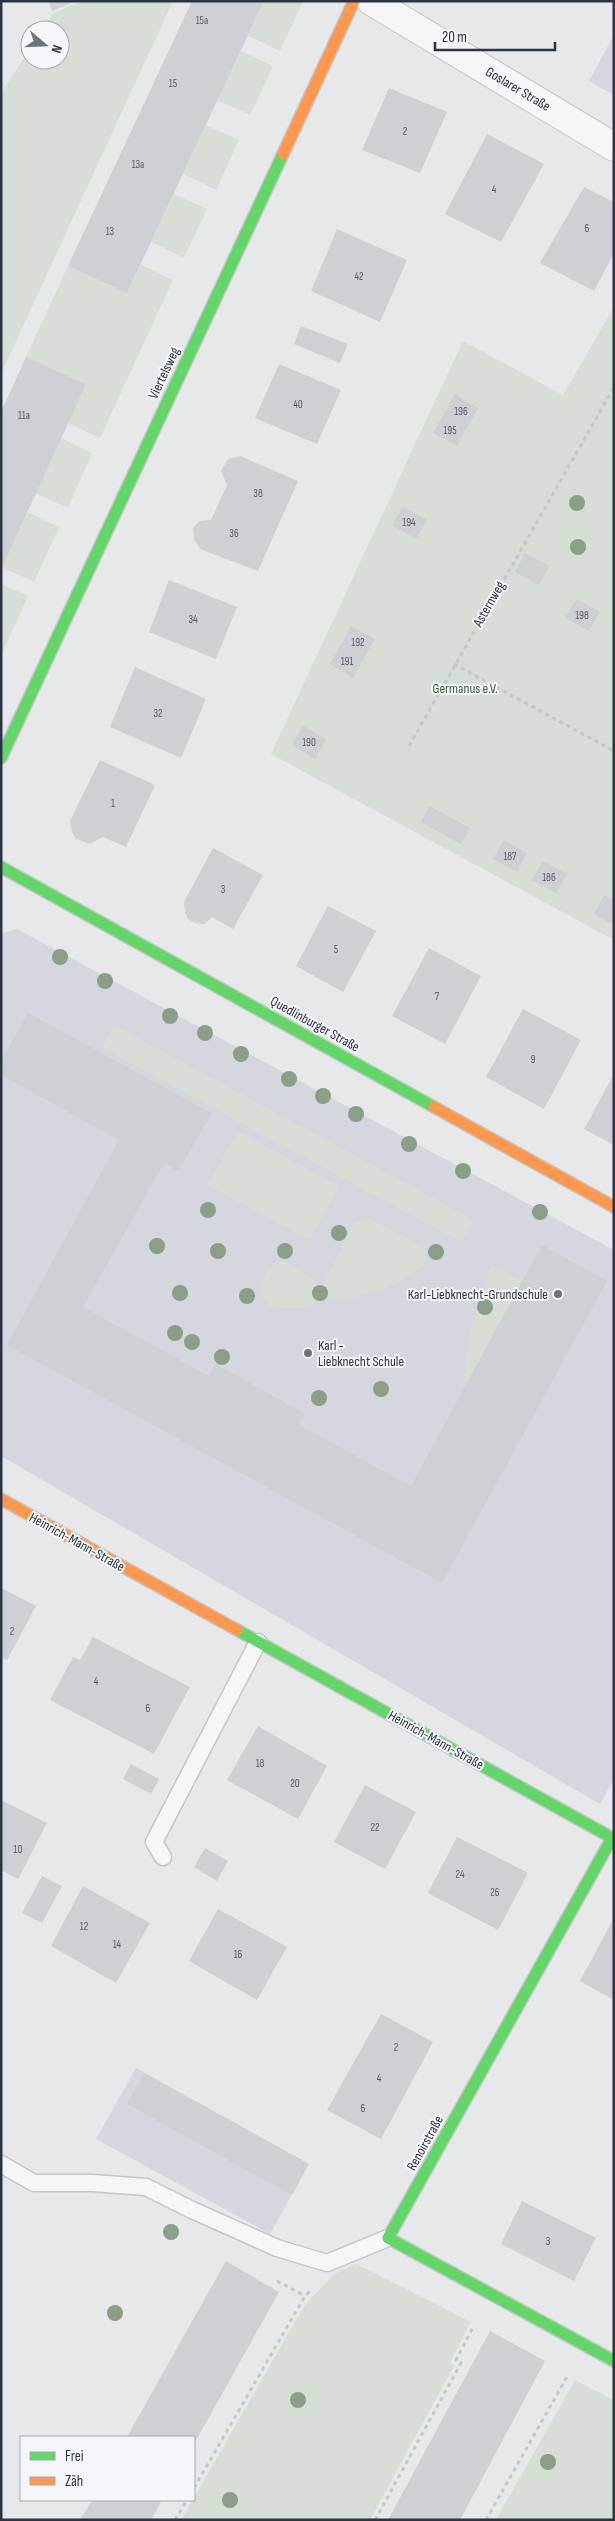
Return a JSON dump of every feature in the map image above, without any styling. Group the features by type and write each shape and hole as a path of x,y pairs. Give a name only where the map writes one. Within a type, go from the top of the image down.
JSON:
{"street":[{"name":"Viertelsweg","path":"1,758 354,1"},
{"name":"Goslarer Straße","path":"371,1 614,147"},
{"name":"Quedlinburger Straße","path":"1,866 614,1207"},
{"name":"Heinrich-Mann-Straße","path":"1,1499 613,1838"},
{"name":"Renoirstraße","path":"388,2238 613,1838"},
{"path":"388,2238 614,2361"}],"lane":[{"path":"164,1857 154,1842 258,1642"},
{"path":"1,2164 34,2183 92,2183 146,2187 277,2248 327,2263 388,2238"}],"path":[{"name":"Asternweg","path":"409,746 454,664 614,387"},
{"path":"454,664 614,751"},
{"path":"195,2486 305,2296 316,2284"},
{"path":"375,2520 461,2364 456,2360 490,2294"},
{"path":"486,2520 585,2346"},
{"path":"175,2520 186,2501"}],"shaded area":[{"path":"614,35 614,95 589,81"},
{"name":"Karl - Liebknecht Schule","path":"17,929 614,1250 614,1779 600,1804 1,1456 1,934"},
{"path":"136,2068 309,2164 270,2234 96,2139"}],"green space":[{"path":"81,1 173,1 1,374 1,93 20,64 20,70 70,70 70,20 49,20 53,14"},
{"path":"264,1 303,1 280,51 248,36"},
{"path":"241,51 273,66 250,115 217,100"},
{"path":"206,125 239,140 216,190 183,174"},
{"path":"174,194 207,209 184,258 151,242"},
{"path":"141,265 173,280 100,438 68,423 86,384 26,357 68,266 127,293"},
{"name":"Germanus e.V.","path":"614,307 614,940 271,754 463,341 563,395"},
{"path":"61,438 92,453 68,508 35,493"},
{"path":"28,512 59,527 34,582 2,567"},
{"path":"1,584 28,596 3,651 1,651"},
{"path":"114,1025 474,1220 461,1242 102,1048"},
{"path":"238,1131 339,1186 310,1240 207,1185"},
{"path":"368,1218 421,1245 425,1250 424,1264 410,1276 387,1288 343,1301 328,1297 323,1286 354,1222"},
{"path":"278,1261 300,1269 312,1279 318,1292 313,1306 308,1308 275,1307 271,1306 262,1297 261,1290 264,1276"},
{"path":"492,1265 522,1281 467,1383 464,1382 467,1351 477,1308"},
{"path":"356,2264 471,2322 450,2363 454,2366 370,2520 181,2520 192,2501 195,2501 195,2496 304,2306 334,2274"},
{"path":"575,2380 614,2400 614,2520 496,2520"}],"building":[{"path":"48,1 76,1 52,11"},
{"path":"192,1 264,1 127,293 68,266"},
{"path":"389,88 447,112 420,173 362,150"},
{"path":"487,134 544,164 501,242 445,214"},
{"path":"584,187 614,202 614,253 594,291 540,263"},
{"path":"337,229 407,260 380,322 311,291"},
{"path":"301,326 348,344 340,363 294,344"},
{"path":"26,357 86,384 1,570 1,412"},
{"path":"279,364 341,390 317,444 255,418"},
{"path":"455,394 478,408 457,446 433,433"},
{"path":"240,456 298,481 258,571 200,549 194,539 193,528 200,521 211,520 227,485 221,471 228,459"},
{"path":"403,506 427,520 416,539 392,525"},
{"path":"525,553 549,566 539,585 515,572"},
{"path":"169,580 237,607 216,659 149,632"},
{"path":"576,599 600,612 589,631 565,618"},
{"path":"351,626 375,639 353,678 330,664 340,645 351,651 341,645"},
{"path":"135,667 206,699 181,758 110,727"},
{"path":"303,726 326,739 315,759 292,745"},
{"path":"100,760 155,785 126,847 103,837 90,844 76,839 72,832 70,821"},
{"path":"429,806 470,828 461,844 421,822"},
{"path":"504,840 527,853 517,872 493,859"},
{"path":"213,848 263,875 233,929 212,917 204,924 195,923 188,919 185,913 184,902"},
{"path":"543,861 567,874 556,893 532,880"},
{"path":"604,895 614,900 614,925 594,914"},
{"path":"328,906 376,931 343,992 296,966"},
{"path":"429,948 481,976 445,1044 392,1016"},
{"path":"523,1009 581,1040 544,1109 486,1077"},
{"name":"Karl-Liebknecht-Grundschule","path":"28,1013 212,1113 178,1171 164,1163 83,1307 209,1376 216,1364 305,1414 299,1425 411,1486 542,1245 607,1281 442,1583 7,1345 119,1140 1,1075 1,1061"},
{"path":"614,1074 614,1145 584,1129"},
{"path":"1,1588 36,1606 7,1660 1,1657"},
{"path":"93,1637 190,1687 154,1754 50,1700 73,1657 80,1660"},
{"path":"258,1726 327,1766 298,1819 227,1780"},
{"path":"131,1764 159,1779 151,1794 123,1779"},
{"path":"365,1785 416,1812 385,1869 334,1842"},
{"path":"1,1800 47,1823 18,1879 1,1870"},
{"path":"457,1837 528,1873 498,1930 428,1893"},
{"path":"205,1848 228,1861 217,1881 194,1867"},
{"path":"42,1876 62,1886 42,1923 22,1913"},
{"path":"83,1886 150,1923 116,1983 51,1946"},
{"path":"218,1909 287,1947 257,2000 189,1961"},
{"path":"614,1918 614,2000 580,1981"},
{"path":"381,2014 433,2042 381,2139 327,2110"},
{"path":"144,2073 309,2164 292,2195 127,2104"},
{"path":"522,2201 596,2238 574,2281 501,2244"},
{"path":"226,2261 279,2292 195,2442 195,2436 128,2436"},
{"path":"490,2331 545,2361 460,2520 388,2520"},
{"path":"91,2501 161,2501 151,2520 80,2520"}],"traffic: fast":[{"path":"1,758 283,154"},
{"path":"1,867 434,1107"},
{"path":"237,1630 614,1839"},
{"path":"612,1838 388,2238 614,2361"}],"traffic: slow":[{"path":"283,154 354,1"},
{"path":"434,1107 614,1207"},
{"path":"1,1499 237,1630"}],"place":[{"name":"Karl-Liebknecht-Grundschule","path":"558,1294"},
{"name":"Karl - Liebknecht Schule","path":"308,1353"}]}
